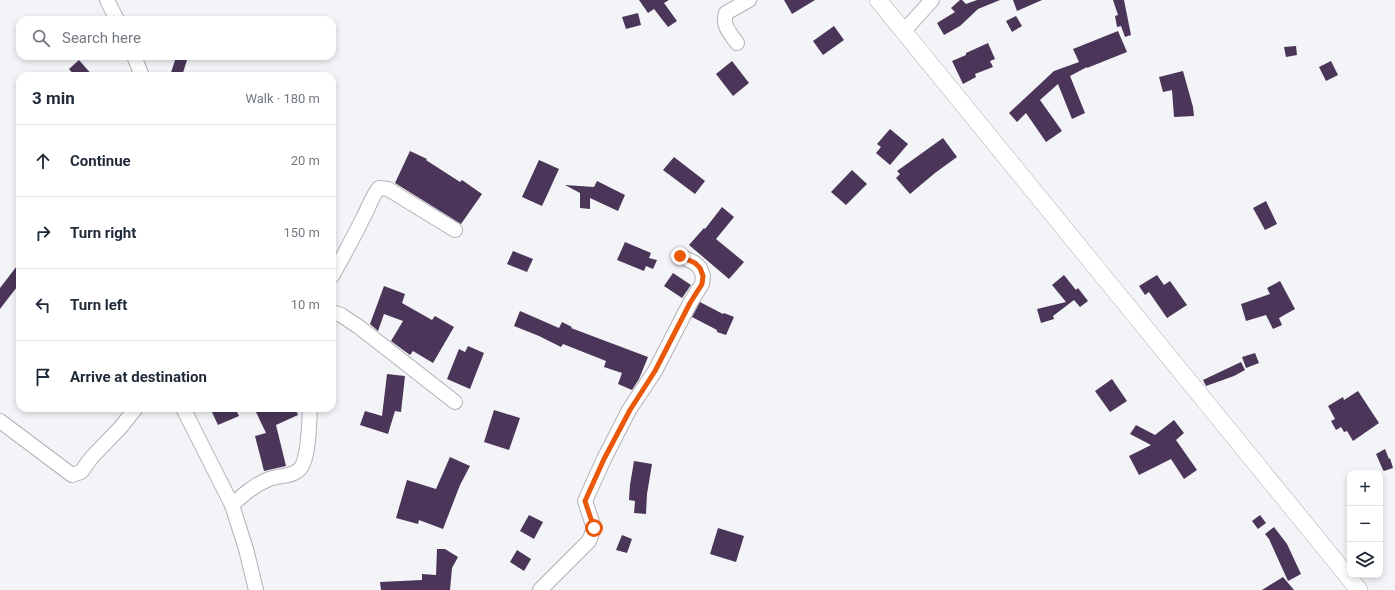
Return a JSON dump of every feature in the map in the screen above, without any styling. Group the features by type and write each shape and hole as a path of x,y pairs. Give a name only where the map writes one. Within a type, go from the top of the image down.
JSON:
{"street":[{"path":"108,0 115,16"},
{"path":"737,43 726,28 724,20 726,13 749,0"},
{"path":"878,0 1359,590"},
{"path":"904,31 932,0"},
{"path":"136,60 140,72"},
{"path":"336,268 379,188 388,189 455,230"},
{"path":"540,590 589,541 594,528 585,501 604,459 630,410 655,371 690,303 702,284 703,276 700,268 695,263 680,256"},
{"path":"336,313 359,327 455,402"},
{"path":"0,421 72,475 81,472 92,457 120,428 133,412"},
{"path":"185,412 232,506 246,549 256,590"},
{"path":"232,506 253,488 270,479 291,474 301,467 306,454 310,412"}],"building":[{"path":"639,0 669,0 664,3 677,21 668,27 654,9 648,13"},
{"path":"784,0 815,0 792,14"},
{"path":"960,0 966,4 977,0 1000,0 978,9 960,26 944,35 937,23 955,12 951,8"},
{"path":"1013,0 1042,0 1017,11"},
{"path":"1113,0 1124,0 1131,35 1125,37 1121,26 1117,27 1115,16 1118,15"},
{"path":"638,13 641,25 626,29 622,17"},
{"path":"1016,16 1022,26 1012,32 1006,21"},
{"path":"834,26 844,40 823,55 813,41"},
{"path":"1118,31 1127,52 1087,67 1070,76 1085,113 1072,119 1058,84 1040,100 1062,131 1046,142 1026,113 1017,122 1009,113 1054,71 1079,62 1073,49"},
{"path":"988,43 995,59 990,61 993,67 975,74 976,77 963,84 952,61"},
{"path":"1296,46 1297,55 1286,57 1284,47"},
{"path":"79,60 90,72 72,72 69,69"},
{"path":"175,60 187,60 183,72 171,72"},
{"path":"732,61 749,83 733,96 716,74"},
{"path":"1331,61 1338,75 1326,81 1319,67"},
{"path":"1183,71 1194,116 1174,117 1172,90 1163,92 1159,77"},
{"path":"890,129 908,144 890,165 876,153 881,147 877,144"},
{"path":"943,138 957,157 910,194 896,178 900,174 897,171"},
{"path":"410,151 427,159 426,160 460,182 462,180 482,194 461,224 395,183"},
{"path":"674,157 705,181 695,194 663,170"},
{"path":"539,160 559,169 542,206 522,197"},
{"path":"852,170 867,184 846,205 831,192"},
{"path":"597,181 625,195 618,211 590,198 590,209 580,208 580,193 565,185 594,187"},
{"path":"1266,201 1277,224 1265,230 1253,208"},
{"path":"722,207 734,217 716,239 744,262 729,279 689,245 704,228 705,229"},
{"path":"625,242 651,253 649,258 657,260 653,269 646,266 644,271 617,260"},
{"path":"513,251 533,259 527,272 507,264"},
{"path":"16,267 16,288 0,309 0,288"},
{"path":"673,273 691,285 682,298 664,286"},
{"path":"1064,275 1076,290 1078,288 1088,301 1080,307 1074,300 1053,316 1054,319 1041,323 1037,309 1066,302 1052,285"},
{"path":"1157,275 1164,285 1170,281 1187,305 1167,318 1149,292 1145,295 1139,286"},
{"path":"1280,281 1295,309 1279,318 1282,325 1273,329 1266,315 1246,321 1241,304 1270,294 1267,288"},
{"path":"384,286 405,294 402,303 432,320 435,316 454,327 433,363 413,351 410,355 391,341 403,321 384,314 378,331 370,324"},
{"path":"700,302 723,314 724,313 734,317 726,335 717,332 717,330 692,317"},
{"path":"520,311 559,328 562,322 572,327 571,328 648,357 639,379 632,390 618,384 622,373 604,367 606,361 563,344 561,347 514,326"},
{"path":"468,346 484,353 470,389 447,379 459,349 465,352"},
{"path":"1255,353 1259,363 1246,368 1242,357"},
{"path":"1241,362 1245,370 1234,376 1206,386 1203,380"},
{"path":"387,374 405,376 401,412 395,411 388,434 360,425 365,411 382,416"},
{"path":"1112,379 1127,401 1110,412 1095,391"},
{"path":"1358,391 1379,423 1353,441 1347,431 1344,432 1341,427 1336,430 1331,421 1335,419 1328,406 1343,397 1344,400"},
{"path":"494,410 520,418 509,450 484,442"},
{"path":"212,412 237,412 239,416 218,425"},
{"path":"256,412 297,412 298,415 276,425 286,466 264,471 255,436 266,433"},
{"path":"1174,420 1184,433 1176,440 1197,470 1184,479 1171,459 1139,475 1129,456 1151,445 1130,434 1136,425 1155,435"},
{"path":"1385,449 1393,468 1384,471 1376,454"},
{"path":"450,457 470,466 460,485 443,529 419,520 418,524 396,518 407,480 436,489"},
{"path":"634,461 652,464 647,494 646,514 634,513 635,501 629,500"},
{"path":"529,515 543,522 534,539 520,531"},
{"path":"1260,515 1266,523 1258,529 1252,521"},
{"path":"1274,527 1287,544 1301,574 1288,581 1269,539 1265,534"},
{"path":"718,528 744,536 736,562 710,554"},
{"path":"622,535 632,539 627,553 616,550"},
{"path":"437,549 445,549 458,557 452,568 450,590 381,590 380,582 422,580 422,574 436,575"},
{"path":"517,550 531,559 524,571 510,562"},
{"path":"1283,577 1294,590 1262,590"}],"route":[{"path":"594,528 585,501 604,459 630,410 655,371 690,303 702,284 703,276 700,268 695,263 680,256"}]}
